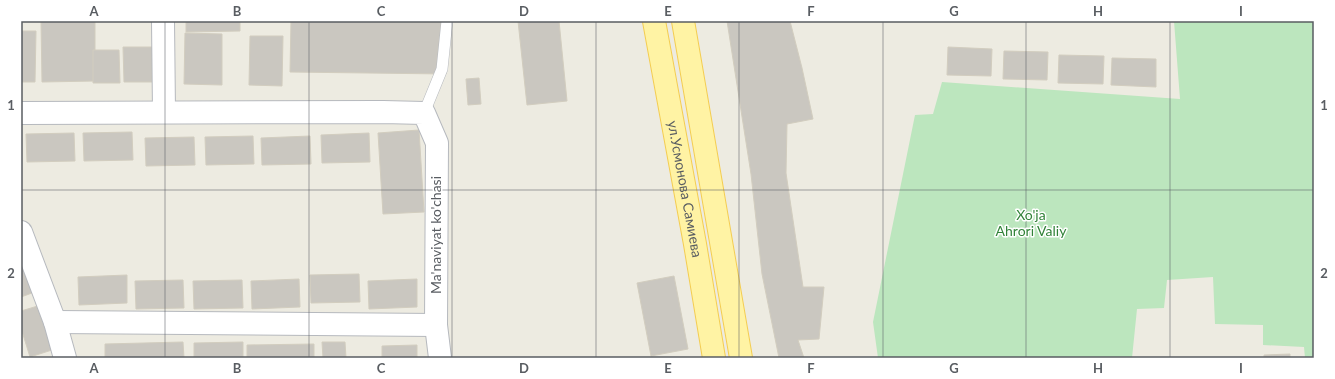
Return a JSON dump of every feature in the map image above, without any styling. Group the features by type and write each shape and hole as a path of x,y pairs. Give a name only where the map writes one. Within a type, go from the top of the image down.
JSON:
{"main road":[{"name":"ул.Усмонова Самиева","path":"654,21 695,244 714,358"},
{"path":"683,21 741,358"}],"street":[{"path":"163,21 164,112"},
{"path":"21,113 424,113"},
{"name":"Ma'naviyat ko'chasi","path":"424,113 437,143 436,325 440,358"},
{"path":"21,232 55,322 64,358"},
{"path":"55,322 436,325"}],"lane":[{"path":"424,113 442,70 447,21"}],"green space":[{"name":"Xo'ja Ahrori Valiy","path":"1174,21 1314,21 1314,358 1305,358 1304,347 1263,345 1263,325 1215,324 1213,277 1167,280 1164,308 1137,309 1132,358 878,358 873,322 915,115 933,114 942,82 1180,99"}],"building":[{"path":"41,21 95,21 95,81 42,82"},
{"path":"186,21 240,21 240,31 186,32"},
{"path":"291,21 447,22 446,74 290,72"},
{"path":"518,21 559,21 567,101 527,105"},
{"path":"727,21 790,21 802,68 813,119 787,124 786,173 803,287 824,287 819,339 798,340 804,358 779,358 762,274 751,174"},
{"path":"21,31 36,31 35,82 21,82"},
{"path":"185,33 222,34 222,85 184,84"},
{"path":"250,36 283,36 282,86 249,85"},
{"path":"123,47 152,47 152,82 124,82"},
{"path":"948,47 992,49 991,76 947,75"},
{"path":"93,50 119,50 120,83 93,83"},
{"path":"1004,51 1048,52 1047,80 1003,79"},
{"path":"1059,55 1104,56 1103,84 1058,83"},
{"path":"1112,58 1156,59 1156,87 1111,85"},
{"path":"479,78 481,104 468,105 466,79"},
{"path":"419,130 424,212 383,214 378,133"},
{"path":"132,132 133,160 84,161 83,133"},
{"path":"74,133 75,161 27,162 26,134"},
{"path":"369,133 370,162 322,163 321,135"},
{"path":"253,136 254,164 206,165 205,137"},
{"path":"310,136 311,164 262,165 261,138"},
{"path":"194,137 195,165 146,166 145,138"},
{"path":"21,260 32,293 21,297"},
{"path":"359,274 360,302 311,303 310,275"},
{"path":"127,275 127,303 79,305 78,277"},
{"path":"674,276 688,349 651,356 637,283"},
{"path":"299,279 300,307 252,309 251,281"},
{"path":"417,279 417,307 369,309 368,281"},
{"path":"183,280 184,308 136,309 135,281"},
{"path":"242,280 243,308 194,309 193,281"},
{"path":"41,305 55,349 30,357 21,328 21,311"},
{"path":"183,342 184,358 105,358 105,344"},
{"path":"243,342 243,358 194,358 194,343"},
{"path":"322,342 345,342 346,358 323,358"},
{"path":"314,344 314,358 247,358 247,345"},
{"path":"417,345 417,358 382,358 382,346"},
{"path":"1290,354 1290,358 1264,358 1264,355"}]}
